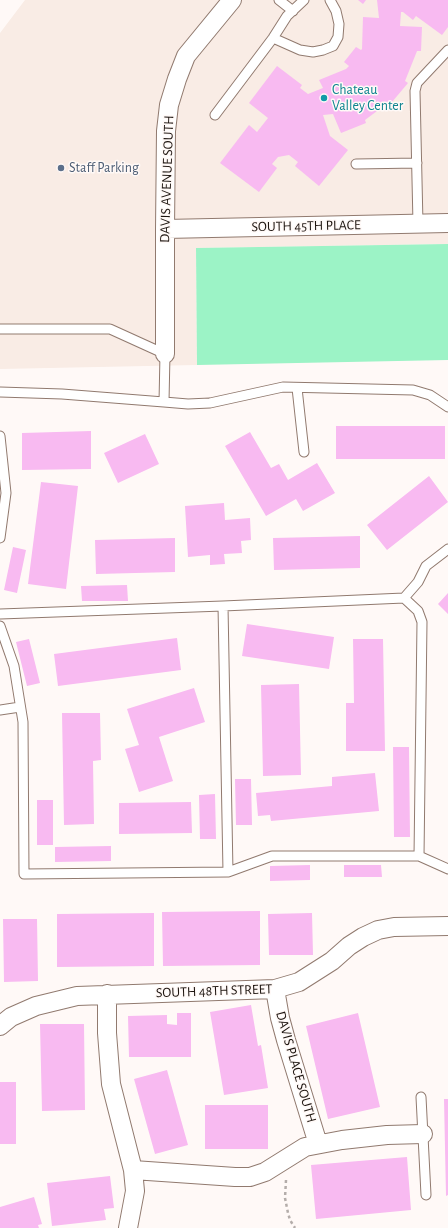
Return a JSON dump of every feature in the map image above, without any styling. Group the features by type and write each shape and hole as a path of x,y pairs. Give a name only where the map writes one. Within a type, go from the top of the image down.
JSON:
{"street":[{"name":"DAVIS AVENUE SOUTH","path":"165,354 166,131 171,98 186,56 232,0"},
{"name":"SOUTH 45TH PLACE","path":"165,229 448,223"},
{"name":"SOUTH 48TH STREET","path":"0,1026 11,1016 36,1006 77,996 275,989 299,982 332,961 349,946 378,930 394,927 448,926"},
{"name":"DAVIS PLACE SOUTH","path":"275,989 280,1018 286,1040 318,1144"},
{"path":"107,994 111,1084 133,1170 135,1191 128,1228"},
{"path":"133,1170 250,1177 266,1172 305,1147 342,1140 387,1135 423,1134"}],"lane":[{"path":"278,0 293,11"},
{"path":"215,115 273,38 287,16 304,0"},
{"path":"273,38 300,50 313,52 333,46 338,37 339,24 336,12 330,0"},
{"path":"418,224 415,91 417,83 448,50"},
{"path":"356,164 417,162"},
{"path":"0,329 110,329 165,354 164,402"},
{"path":"0,392 62,394 188,404 210,403 283,387 413,390 430,396 448,407"},
{"path":"297,388 304,452"},
{"path":"0,436 6,493 0,538"},
{"path":"404,598 418,582 426,566 448,549"},
{"path":"0,614 404,598 418,611 422,622 419,856"},
{"path":"223,606 228,872"},
{"path":"0,626 14,666 23,722 24,874 228,872 272,856 419,856 448,869"},
{"path":"0,710 20,707"},
{"path":"421,1097 426,1195"}],"path":[{"path":"286,1185 285,1198 288,1213 295,1228"}],"shaded area":[{"path":"25,0 448,0 448,244 196,248 197,365 0,369 0,33"}],"green space":[{"path":"448,244 448,360 197,365 196,248"}],"building":[{"path":"358,0 366,0 363,4"},
{"name":"Chateau Valley Center","path":"377,0 448,0 448,27 442,35 416,16 413,20 401,12 400,26 422,27 421,51 417,51 405,81 408,83 392,102 389,102 365,120 366,123 341,133 333,114 323,115 330,136 348,150 319,186 295,166 298,162 289,155 278,157 272,164 277,168 259,192 220,163 249,125 257,132 268,118 249,103 277,66 302,85 300,88 308,94 323,88 319,80 346,69 349,66 344,62 356,47 361,50 362,49 363,17 379,18"},
{"path":"336,426 445,426 445,459 336,459"},
{"path":"91,431 91,469 22,470 22,433"},
{"path":"250,432 271,468 279,464 288,480 317,463 335,493 303,511 296,499 266,516 225,446"},
{"path":"145,434 159,464 118,483 104,453"},
{"path":"429,476 448,502 387,550 367,525"},
{"path":"41,482 78,486 66,589 28,584"},
{"path":"224,503 225,520 250,518 251,540 241,541 242,553 224,554 225,564 210,565 210,555 188,557 185,506"},
{"path":"360,536 360,568 274,570 273,538"},
{"path":"175,538 175,572 96,574 95,540"},
{"path":"13,547 26,550 17,593 4,590"},
{"path":"127,585 128,601 82,601 81,586"},
{"path":"448,593 448,614 438,604"},
{"path":"247,624 334,637 329,669 242,656"},
{"path":"177,638 181,670 58,686 54,654"},
{"path":"29,639 40,683 27,686 16,642"},
{"path":"353,639 383,639 385,751 346,751 346,703 354,703"},
{"path":"299,684 301,775 263,776 261,685"},
{"path":"194,688 205,722 159,737 173,781 139,792 125,749 139,745 127,709"},
{"path":"62,713 100,713 101,760 93,761 94,824 64,825"},
{"path":"393,747 409,747 410,837 394,837"},
{"path":"375,773 379,811 271,821 270,815 258,816 256,793 332,786 332,777"},
{"path":"235,779 251,779 252,825 236,825"},
{"path":"215,794 216,839 200,839 199,795"},
{"path":"37,800 53,800 53,845 37,845"},
{"path":"191,802 192,833 119,834 119,803"},
{"path":"111,846 111,861 55,862 55,847"},
{"path":"310,865 310,880 270,881 270,866"},
{"path":"344,865 381,865 382,877 344,877"},
{"path":"260,911 260,965 163,966 162,912"},
{"path":"154,913 154,966 57,967 57,914"},
{"path":"312,913 313,955 269,955 268,914"},
{"path":"3,919 37,919 38,981 4,982"},
{"path":"251,1005 258,1046 261,1045 268,1088 224,1095 210,1012"},
{"path":"177,1013 191,1013 191,1057 129,1057 128,1016 167,1015 167,1024 177,1025"},
{"path":"358,1013 380,1107 328,1119 306,1026"},
{"path":"40,1024 84,1024 85,1110 42,1111"},
{"path":"167,1070 188,1145 155,1154 134,1079"},
{"path":"0,1082 16,1082 16,1144 0,1144"},
{"path":"444,1099 448,1099 448,1195 446,1196"},
{"path":"205,1105 268,1105 268,1149 205,1149"},
{"path":"407,1157 411,1210 316,1219 311,1165"},
{"path":"110,1176 114,1208 104,1209 106,1220 52,1226 47,1183"},
{"path":"34,1197 42,1224 38,1225 39,1228 0,1228 0,1207"}],"place":[{"name":"Chateau Valley Center","path":"324,98"},
{"name":"Staff Parking","path":"61,168"}]}
